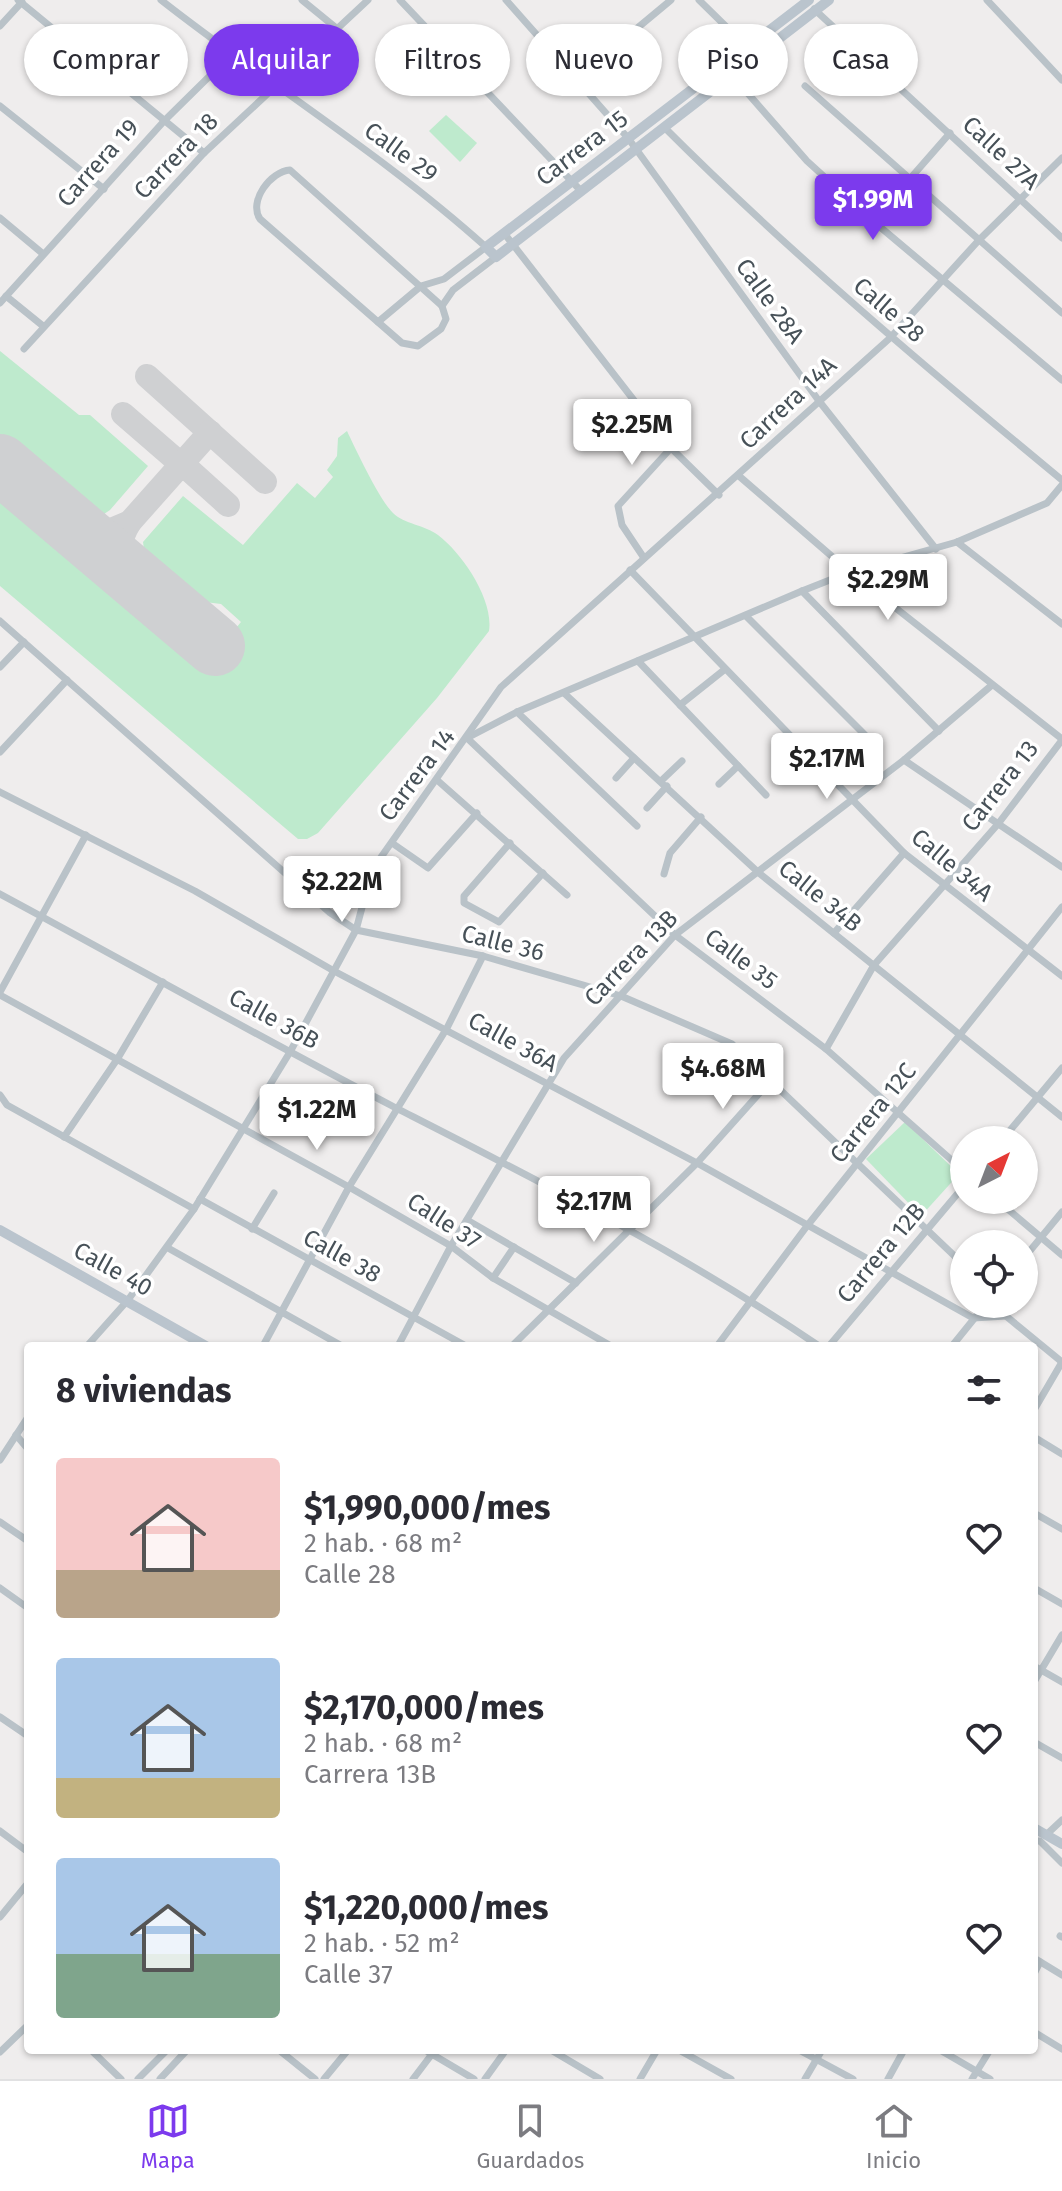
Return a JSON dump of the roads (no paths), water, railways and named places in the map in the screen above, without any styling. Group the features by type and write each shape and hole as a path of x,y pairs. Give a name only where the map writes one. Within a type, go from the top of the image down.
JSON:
{"street":[{"name":"Calle 29","path":"161,0 204,34"},
{"path":"302,0 331,24"},
{"name":"Carrera 18","path":"339,24 368,0"},
{"path":"400,0 581,191"},
{"name":"Calle 28A","path":"506,0 527,24"},
{"path":"642,24 671,0"},
{"path":"699,0 724,24"},
{"name":"Carrera 15","path":"788,31 829,0"},
{"path":"987,0 1062,80"},
{"path":"0,26 21,1 204,153"},
{"name":"Carrera 15","path":"778,24 808,1"},
{"name":"Calle 27A","path":"808,1 1062,238"},
{"name":"Carrera 19","path":"0,303 42,253 204,82"},
{"name":"Carrera 18","path":"24,349 204,153 263,96"},
{"name":"Calle 29","path":"292,96 440,205 496,257"},
{"name":"Calle 28A","path":"591,96 628,138 819,401 936,549"},
{"name":"Carrera 15","path":"683,96 444,279 421,286 378,322 402,343 418,346 443,326 442,306 453,290 705,96"},
{"path":"750,96 807,161 873,221 1062,380"},
{"path":"816,96 1062,313"},
{"path":"0,106 104,189"},
{"name":"Calle 28","path":"664,127 755,218 890,338 1062,482"},
{"path":"873,221 950,133"},
{"name":"Carrera 14A","path":"467,738 501,687 630,570 719,495 890,338 1020,197 1062,158"},
{"path":"378,322 260,219 255,208 256,198 277,174 286,170 295,172 442,306"},
{"path":"0,218 42,253"},
{"path":"504,233 671,448 719,495"},
{"path":"6,296 43,326"},
{"path":"644,558 622,525 618,506 671,448"},
{"path":"739,476 850,572 1062,739"},
{"name":"Carrera 14","path":"91,1342 128,1300 194,1209 290,1052 356,930 372,870 467,738 517,712 802,591 850,572 957,542 1047,503 1062,482"},
{"path":"957,542 1062,624"},
{"name":"Calle 34A","path":"630,570 851,802 904,853 944,888 1062,976"},
{"path":"802,591 939,731"},
{"path":"746,616 865,735"},
{"name":"Calle 36","path":"0,621 329,912 356,930 483,956 621,996 732,1044 950,1252"},
{"path":"0,667 24,642"},
{"path":"638,661 766,795"},
{"path":"680,705 724,670"},
{"path":"0,752 67,680"},
{"name":"Carrera 13B","path":"400,1342 451,1246 504,1161 546,1083 675,935 851,802 992,685"},
{"name":"Calle 34B","path":"565,694 759,873 1062,1117"},
{"path":"517,712 637,826"},
{"name":"Calle 35","path":"467,738 675,935 826,1049 950,1159"},
{"name":"Carrera 13","path":"826,1049 874,965 998,824 1062,739"},
{"path":"616,778 634,758"},
{"path":"904,760 1062,867"},
{"path":"647,808 682,761"},
{"path":"719,784 738,766"},
{"path":"437,780 567,895"},
{"name":"Calle 36A","path":"0,792 195,891 334,971 447,1028 697,1163 950,1305"},
{"path":"392,843 428,868 477,813"},
{"path":"664,874 670,853 701,817"},
{"path":"0,994 86,835"},
{"path":"510,843 464,896 464,903 499,922 543,873"},
{"path":"834,933 904,853"},
{"name":"Calle 36B","path":"0,894 290,1052 632,1229 752,1301 813,1342"},
{"name":"Carrera 12C","path":"722,1342 807,1226 962,1036 1062,907"},
{"path":"265,1342 349,1187 447,1028 483,956"},
{"path":"64,1137 118,1058 163,982"},
{"name":"Calle 37","path":"0,994 349,1187 451,1246 493,1278 604,1342"},
{"path":"1014,1126 1062,1068"},
{"path":"516,1342 697,1163 772,1079"},
{"path":"0,1095 7,1105 194,1209"},
{"path":"252,1229 274,1193"},
{"name":"Calle 38","path":"200,1199 459,1342"},
{"name":"Carrera 12B","path":"832,1342 950,1202"},
{"path":"1038,1240 1062,1212"},
{"path":"1013,1214 1062,1255"},
{"path":"467,1220 576,1283"},
{"name":"Calle 40","path":"0,1230 199,1342"},
{"path":"493,1278 514,1247"},
{"path":"168,1248 335,1342"},
{"path":"955,1342 973,1318"},
{"path":"1008,1318 1038,1342"},
{"path":"1038,1342 1062,1362 1038,1403"},
{"path":"0,1460 24,1423"},
{"path":"16,1435 24,1444"},
{"path":"1038,1439 1062,1454"},
{"path":"1038,1515 1062,1529"},
{"path":"0,1522 24,1538"},
{"path":"0,1588 24,1605"},
{"path":"1038,1590 1062,1604"},
{"path":"1062,1635 1038,1668 1062,1682"},
{"path":"0,1717 24,1733"},
{"path":"1038,1744 1062,1758"},
{"path":"1046,1835 1062,1820"},
{"path":"1038,1830 1062,1844"},
{"path":"0,1831 24,1849"},
{"path":"1038,1841 1062,1863"},
{"path":"0,1917 24,1888"},
{"path":"0,1902 8,1908"},
{"path":"1038,1961 1062,1975"},
{"path":"0,2052 24,2029"},
{"path":"1038,2034 1062,2049"},
{"path":"95,2054 121,2079"},
{"path":"138,2079 163,2054"},
{"path":"160,2079 183,2054"},
{"path":"284,2054 315,2079"},
{"path":"324,2079 345,2054"},
{"path":"413,2079 427,2054"},
{"path":"431,2054 474,2079"},
{"path":"490,2077 504,2054"},
{"path":"558,2054 600,2079"},
{"path":"640,2079 655,2054"},
{"path":"686,2054 731,2079"},
{"path":"806,2054 853,2079"},
{"path":"805,2079 820,2054"},
{"path":"888,2079 902,2054"},
{"path":"945,2054 974,2075 990,2079"},
{"path":"974,2075 987,2054"}]}
